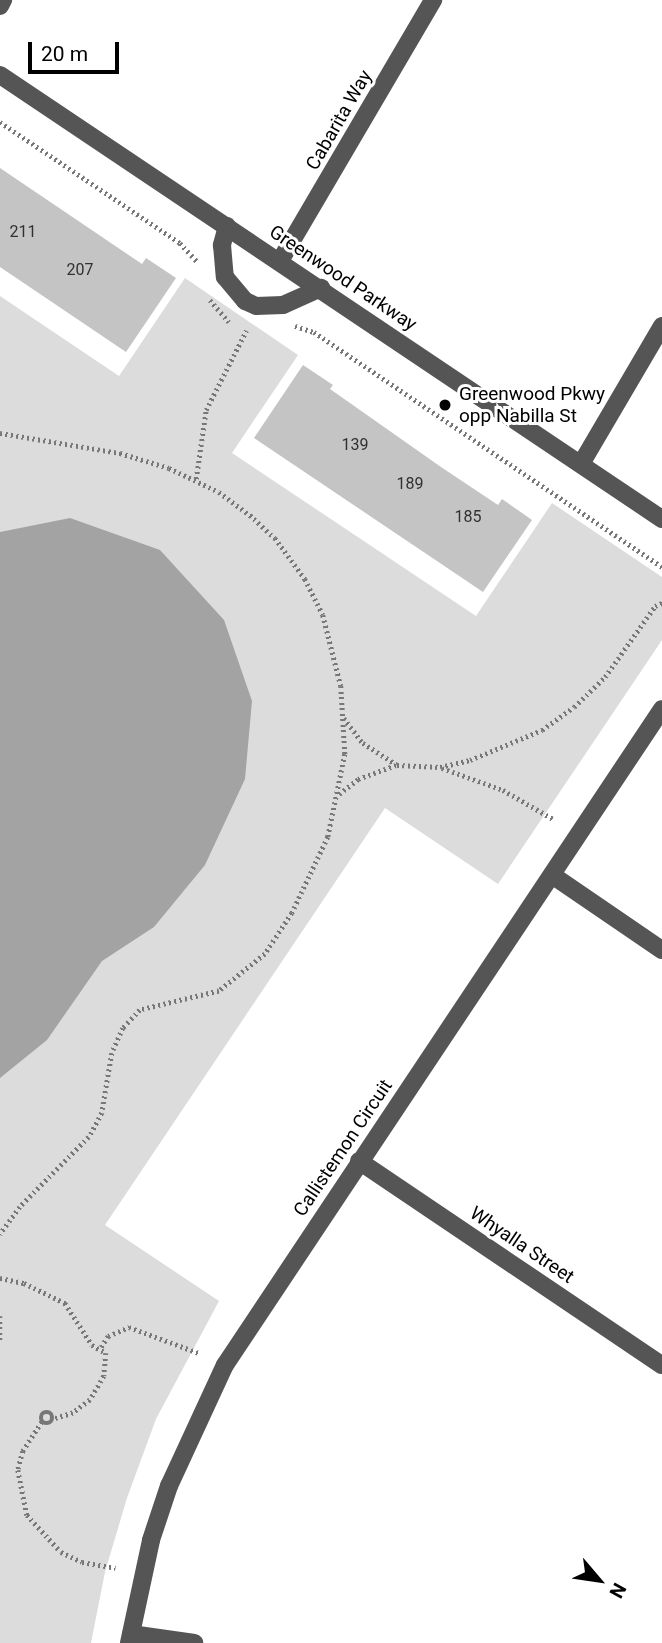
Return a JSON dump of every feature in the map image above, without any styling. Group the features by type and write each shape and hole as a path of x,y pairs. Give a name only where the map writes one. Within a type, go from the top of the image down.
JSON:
{"street":[{"path":"0,6 4,0"},
{"name":"Cabarita Way","path":"280,261 433,0"},
{"name":"Greenwood Parkway","path":"0,75 662,519"},
{"path":"227,226 222,262 225,277 245,300 256,306 284,305 321,288"},
{"path":"581,464 662,326"},
{"name":"Callistemon Circuit","path":"130,1638 151,1539 193,1426 247,1327 662,709"},
{"path":"552,875 662,950"},
{"name":"Whyalla Street","path":"359,1161 662,1365"},
{"path":"130,1638 194,1643"}],"path":[{"path":"0,122 191,251 201,272"},
{"path":"207,293 222,317 246,331 254,331"},
{"path":"290,326 314,332 662,567"},
{"path":"196,479 206,410 246,331"},
{"path":"0,433 120,453 196,479 250,515 275,538 305,579 334,654 343,715 345,754 339,794 317,862 265,954 219,991 141,1010 123,1028 112,1053 102,1113 89,1137 20,1206 0,1235"},
{"path":"440,767 542,730 574,707 605,677 654,606 662,603"},
{"path":"343,715 363,743 397,765"},
{"path":"339,794 358,779 397,765 440,767 503,790 555,820"},
{"path":"0,1278 24,1283 65,1304 92,1345 101,1347 106,1353 106,1366 90,1400 74,1413 53,1419 49,1424 42,1422"},
{"path":"0,1316 0,1343"},
{"path":"101,1347 108,1336 129,1326 200,1353"},
{"path":"53,1419 45,1413 23,1451 18,1470 27,1515 61,1552 82,1562 116,1568"}],"shaded area":[{"path":"185,278 298,355 232,453 476,616 552,503 662,577 662,640 498,884 385,808 105,1225 219,1301 156,1419 127,1498 105,1572 91,1643 0,1643 0,296 119,376"},
{"path":"70,518 160,550 224,620 252,701 245,779 205,865 154,927 102,961 47,1040 0,1078 0,532"}],"building":[{"path":"0,168 142,264 146,258 176,278 126,352 0,267"},
{"path":"303,365 333,385 330,389 441,467 498,505 502,499 532,520 483,592 254,438"}],"place":[{"name":"Greenwood Pkwy opp Nabilla St","path":"445,405"}]}
